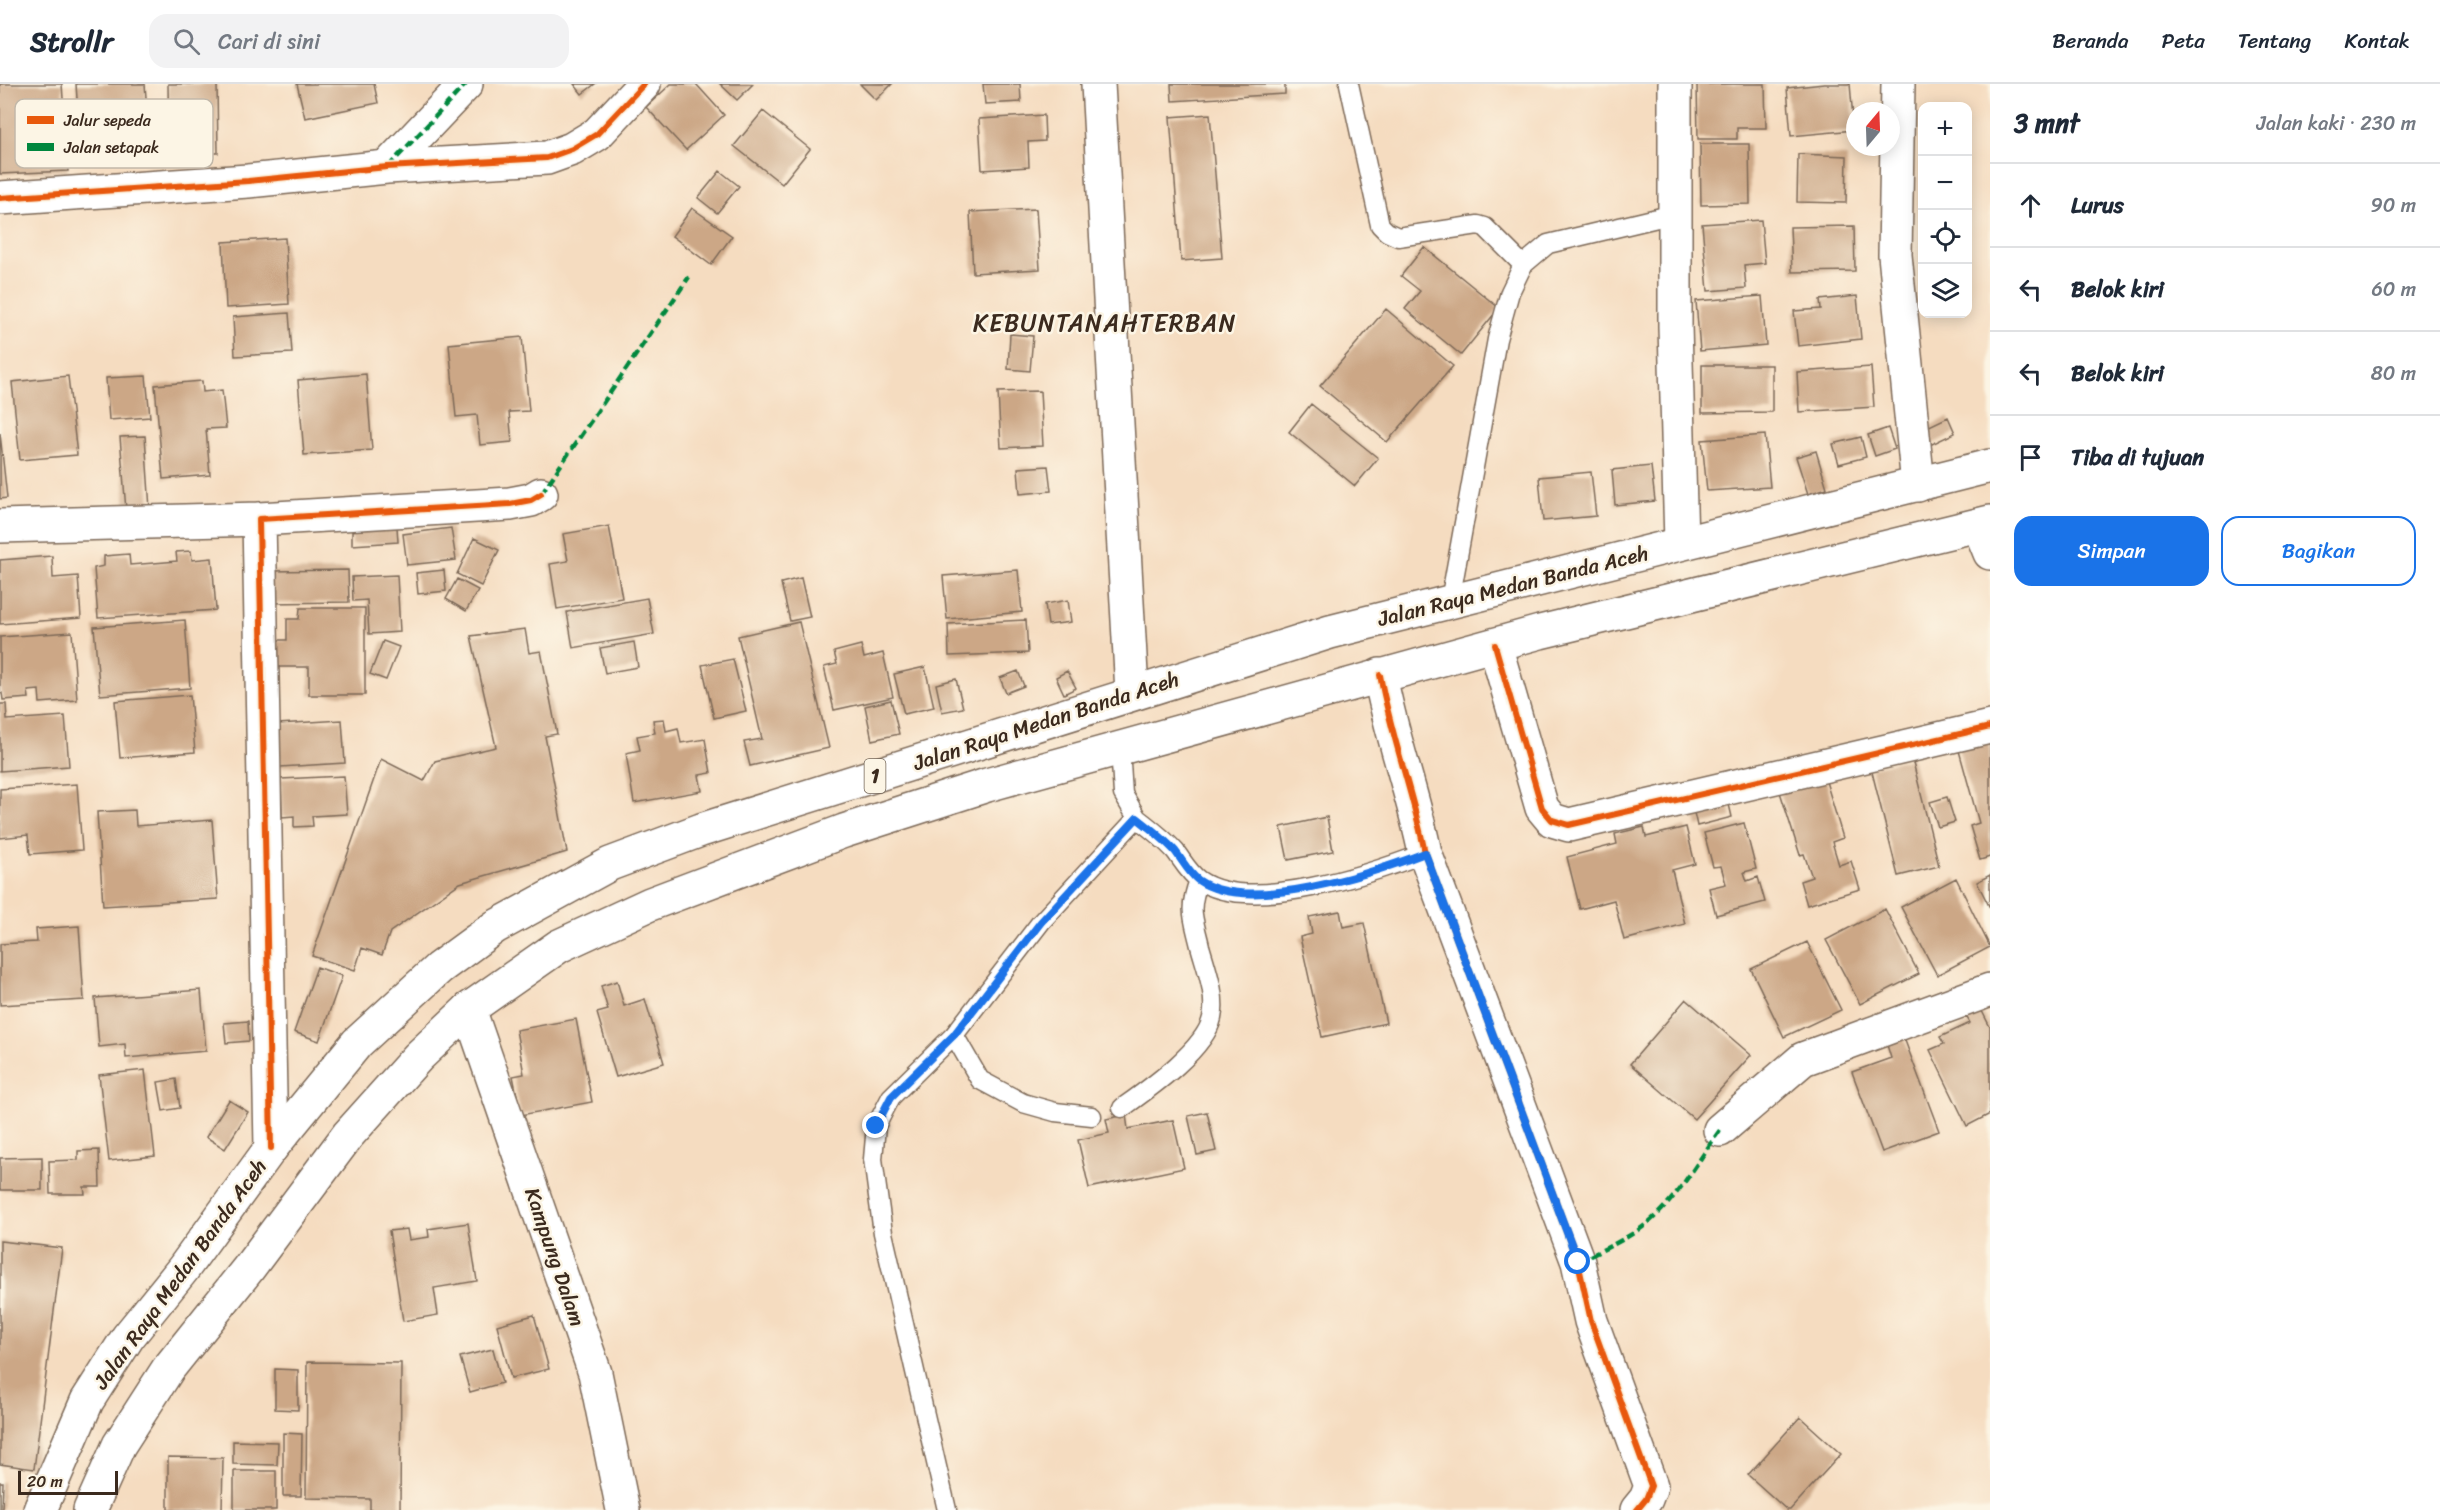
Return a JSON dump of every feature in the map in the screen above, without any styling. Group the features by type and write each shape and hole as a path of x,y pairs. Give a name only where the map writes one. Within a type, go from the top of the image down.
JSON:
{"main road":[{"path":"387,167 466,84"},
{"path":"0,198 248,181 387,167 547,158 560,154 597,134 644,84"},
{"path":"1098,84 1132,693"},
{"path":"1675,84 1674,214 1681,543"},
{"path":"1898,84 1895,255 1918,485"},
{"name":"Jalan Raya Medan Banda Aceh","path":"40,1510 87,1401 128,1337 183,1269 271,1148 357,1043 439,968 495,927 610,864 701,830 1330,632 1990,466"},
{"path":"0,526 259,519 510,504 531,500 541,494"},
{"path":"259,519 271,1148"},
{"name":"Jalan Raya Medan Banda Aceh","path":"90,1510 119,1445 168,1370 248,1269 348,1135 418,1057 469,1009 559,946 650,904 844,831 987,785 1540,632 1986,534"},
{"path":"1526,582 1540,632"},
{"path":"1495,645 1542,808 1552,820 1569,825 1990,727"},
{"path":"1380,675 1388,722 1414,799 1425,853 1572,1244 1591,1321 1651,1486 1646,1499 1637,1510"},
{"path":"1720,1130 1803,1059 1990,990"},
{"name":"Kampung Dalam","path":"469,1009 595,1373 623,1510"}],"lane":[{"path":"1349,84 1380,225 1387,232 1398,237 1478,225 1485,227 1523,265"},
{"path":"1450,601 1497,339 1510,292 1523,265 1548,244 1674,214"},
{"path":"1120,748 1122,794 1137,818 1173,849 1198,880 1221,889 1261,895 1366,875 1425,853"},
{"path":"947,1510 883,1233 873,1160 876,1126 891,1097 954,1035 1041,922 1137,818"},
{"path":"1122,1108 1150,1088 1196,1045 1206,1033 1212,1019 1213,999 1191,904 1198,880"},
{"path":"954,1035 980,1080 1023,1103 1054,1112 1092,1116"}],"building":[{"path":"0,84 62,84 63,99 15,99 15,168 68,168 68,171 0,174"},
{"path":"76,84 145,84 146,99 77,99"},
{"path":"168,84 217,84 218,153 213,153 213,99 168,99"},
{"path":"297,84 374,84 378,103 305,118"},
{"path":"574,84 595,84 582,94"},
{"path":"671,84 696,84 724,115 686,150 646,107"},
{"path":"720,84 753,84 737,100"},
{"path":"860,84 892,84 876,100"},
{"path":"983,84 1020,84 1021,102 985,104"},
{"path":"1171,84 1285,84 1285,94 1172,101"},
{"path":"1697,84 1765,84 1766,128 1737,128 1737,139 1698,139"},
{"path":"1850,84 1852,102 1846,102 1846,131 1791,136 1787,88"},
{"path":"763,111 810,149 782,184 734,146"},
{"path":"1210,114 1222,258 1181,261 1170,117"},
{"path":"1044,115 1045,141 1028,142 1029,167 982,170 979,119"},
{"path":"1700,144 1749,144 1750,204 1701,205"},
{"path":"1798,154 1847,156 1846,203 1797,202"},
{"path":"720,171 739,186 717,213 698,198"},
{"path":"692,208 732,236 711,265 672,236"},
{"path":"1036,209 1040,269 973,273 970,212"},
{"path":"1761,220 1765,263 1744,265 1746,288 1708,291 1702,224"},
{"path":"1854,226 1855,271 1792,272 1790,227"},
{"path":"285,238 289,304 226,308 223,242"},
{"path":"1424,247 1499,308 1461,355 1405,309 1420,291 1401,276"},
{"path":"1762,296 1766,345 1700,351 1696,301"},
{"path":"1857,296 1861,339 1798,346 1794,311 1821,309 1820,300"},
{"path":"1386,309 1453,366 1387,442 1320,386"},
{"path":"289,313 292,353 235,356 233,317"},
{"path":"1010,334 1033,336 1030,371 1008,369"},
{"path":"522,337 529,411 509,412 512,442 480,445 477,415 456,417 449,344"},
{"path":"1702,365 1772,365 1772,412 1702,413"},
{"path":"1871,367 1874,407 1799,412 1797,372"},
{"path":"366,374 372,450 304,455 298,380"},
{"path":"68,376 77,455 20,460 12,382"},
{"path":"146,376 150,417 109,420 106,378"},
{"path":"202,381 203,392 222,390 226,428 206,429 210,475 163,479 155,385"},
{"path":"1040,391 1043,446 1001,448 998,392"},
{"path":"1311,404 1378,458 1355,486 1289,432"},
{"path":"1948,417 1955,433 1930,445 1923,429"},
{"path":"1888,428 1895,449 1875,456 1868,435"},
{"path":"0,433 7,498 0,499"},
{"path":"1765,435 1770,487 1707,491 1702,440"},
{"path":"145,436 150,509 126,510 120,437"},
{"path":"1861,437 1866,457 1839,464 1833,444"},
{"path":"1816,451 1827,488 1808,494 1796,457"},
{"path":"1048,466 1051,491 1020,494 1018,468"},
{"path":"1651,466 1655,501 1615,505 1612,470"},
{"path":"1591,472 1596,516 1543,521 1539,477"},
{"path":"609,526 622,598 557,609 550,564 568,561 563,534"},
{"path":"397,527 398,542 352,545 352,530"},
{"path":"451,528 456,560 407,565 403,534"},
{"path":"474,538 499,550 481,586 457,574"},
{"path":"191,551 192,560 212,558 216,610 98,618 94,568 104,566 104,556 129,554 130,565 177,561 176,552"},
{"path":"52,556 53,578 78,576 81,618 0,624 0,560"},
{"path":"348,570 349,602 269,603 269,571"},
{"path":"444,570 446,591 418,594 416,573"},
{"path":"1018,570 1022,612 947,619 943,576"},
{"path":"397,575 400,632 369,634 367,600 353,601 352,577"},
{"path":"801,578 810,617 790,621 781,583"},
{"path":"457,579 478,590 466,611 446,599"},
{"path":"647,598 654,634 573,648 567,612"},
{"path":"1068,600 1071,622 1048,625 1045,604"},
{"path":"300,608 365,608 365,695 309,695 309,667 276,667 276,640 287,640 287,619 299,619"},
{"path":"185,620 190,688 100,695 94,627"},
{"path":"1026,620 1028,653 949,656 948,624"},
{"path":"799,622 829,748 750,766 744,742 762,739 738,636"},
{"path":"525,629 529,653 541,651 557,734 545,736 567,852 460,883 390,932 382,955 362,948 355,970 312,956 381,759 424,781 435,761 496,747 471,636"},
{"path":"72,632 77,700 40,703 39,690 28,691 29,698 3,700 2,693 0,693 0,637"},
{"path":"383,641 399,647 386,680 370,674"},
{"path":"634,642 638,667 605,673 600,648"},
{"path":"861,645 864,658 883,653 893,697 834,710 824,667 837,664 834,652"},
{"path":"733,659 746,711 714,718 702,665"},
{"path":"925,667 934,707 904,714 894,674"},
{"path":"1018,671 1024,686 1006,693 1000,678"},
{"path":"1067,671 1076,688 1064,694 1056,677"},
{"path":"956,679 963,708 942,712 936,684"},
{"path":"190,695 195,752 120,758 115,701"},
{"path":"891,700 899,734 872,740 865,706"},
{"path":"0,704 6,704 7,720 65,716 69,766 0,771"},
{"path":"664,719 666,731 678,728 681,743 705,739 711,773 699,775 702,791 634,803 626,753 640,750 637,736 655,733 653,720"},
{"path":"342,720 345,763 280,767 278,724"},
{"path":"1990,738 1990,857 1980,860 1970,826 1979,823 1958,747"},
{"path":"1912,758 1939,866 1898,876 1871,768"},
{"path":"344,776 347,814 312,816 313,826 294,827 294,816 282,817 281,779"},
{"path":"1825,778 1843,838 1832,842 1839,865 1851,861 1860,889 1807,905 1800,881 1812,877 1804,854 1800,855 1780,792"},
{"path":"77,784 82,850 30,854 28,835 0,838 0,789"},
{"path":"1947,797 1955,822 1938,827 1930,802"},
{"path":"1728,800 1732,817 1697,826 1693,808"},
{"path":"135,810 136,826 212,820 218,899 103,906 97,812"},
{"path":"1327,817 1333,851 1288,860 1281,827"},
{"path":"1744,823 1756,869 1744,872 1747,881 1758,877 1765,902 1716,915 1709,888 1726,884 1721,866 1713,867 1704,833"},
{"path":"1644,827 1646,837 1686,827 1695,864 1672,870 1685,924 1624,940 1614,900 1580,909 1567,857 1617,844 1615,834"},
{"path":"1990,875 1990,908 1977,882"},
{"path":"1956,878 1990,947 1937,975 1901,907"},
{"path":"1885,909 1919,974 1860,1004 1826,940"},
{"path":"1340,911 1343,927 1364,923 1386,1023 1322,1037 1300,937 1312,934 1309,917"},
{"path":"79,926 84,1000 0,1005 0,944 37,942 36,929"},
{"path":"1807,942 1841,1010 1784,1037 1751,969"},
{"path":"317,967 342,976 319,1041 294,1032"},
{"path":"617,981 624,1006 645,999 664,1063 616,1077 597,1013 608,1010 601,986"},
{"path":"201,990 206,1051 126,1058 125,1044 99,1047 95,998"},
{"path":"1686,999 1751,1055 1694,1119 1630,1064"},
{"path":"1980,1007 1990,1027 1990,1114 1967,1126 1930,1050 1944,1044 1940,1037 1970,1023 1965,1014"},
{"path":"576,1019 592,1102 521,1115 513,1076 524,1074 516,1030"},
{"path":"248,1021 249,1041 226,1043 224,1023"},
{"path":"1904,1038 1939,1131 1882,1152 1852,1072 1891,1058 1887,1045"},
{"path":"145,1070 155,1156 109,1161 99,1075"},
{"path":"176,1079 180,1108 163,1111 158,1082"},
{"path":"229,1100 248,1112 225,1149 206,1137"},
{"path":"1207,1112 1216,1151 1197,1155 1188,1116"},
{"path":"1126,1115 1128,1129 1173,1120 1184,1168 1089,1188 1078,1140 1109,1133 1106,1119"},
{"path":"99,1150 100,1187 84,1187 85,1194 50,1194 49,1161 78,1160 78,1151"},
{"path":"42,1157 42,1190 0,1190 0,1158"},
{"path":"468,1223 477,1281 434,1288 438,1315 403,1321 389,1231 407,1229 409,1240 429,1237 428,1229"},
{"path":"0,1241 62,1248 34,1469 0,1464"},
{"path":"534,1315 549,1369 511,1378 497,1325"},
{"path":"493,1349 502,1383 470,1392 460,1357"},
{"path":"307,1362 401,1363 400,1510 370,1510 370,1499 306,1498"},
{"path":"275,1369 298,1370 298,1410 275,1409"},
{"path":"1800,1417 1841,1454 1790,1510 1787,1510 1748,1475"},
{"path":"283,1433 302,1434 301,1496 283,1496"},
{"path":"233,1441 278,1442 277,1465 233,1464"},
{"path":"168,1457 223,1458 222,1510 168,1510"},
{"path":"234,1471 276,1471 276,1510 234,1510"},
{"path":"0,1482 3,1482 2,1510 0,1510"}],"marked path":[{"path":"388,167 466,84"},
{"path":"541,494 689,277"},
{"path":"1578,1262 1623,1240 1662,1210 1683,1185 1720,1130"}],"cycle path":[{"path":"0,198 248,181 387,167 547,158 572,149 597,134 644,84"},
{"path":"271,1148 259,519 510,504 531,500 541,494"},
{"path":"1495,645 1542,808 1552,820 1569,825 1990,727"},
{"path":"1380,675 1425,853 1578,1262 1591,1321 1651,1486 1646,1499 1637,1510"}],"district":[{"name":"KEBUNTANAHTERBAN","path":"1105,323"}],"route":[{"path":"876,1126 891,1097 954,1035 1041,922 1137,818 1173,849 1198,880 1221,889 1261,895 1366,875 1425,853 1578,1262"}]}
